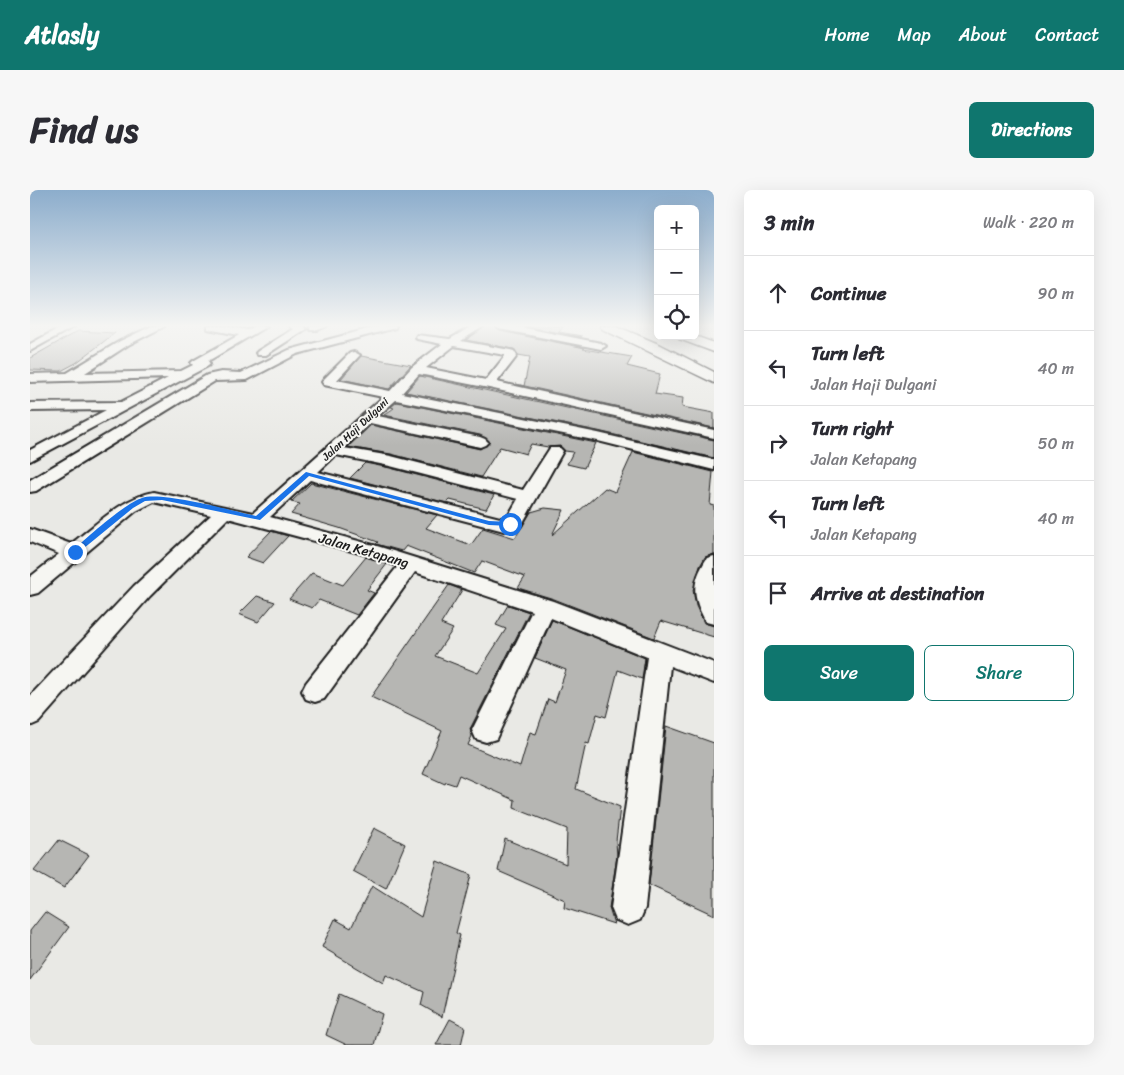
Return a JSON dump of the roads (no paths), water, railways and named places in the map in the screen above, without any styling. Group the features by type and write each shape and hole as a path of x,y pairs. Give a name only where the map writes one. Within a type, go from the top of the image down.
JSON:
{"highway":[{"path":"691,366 714,378"}],"street":[{"path":"69,377 87,366"},
{"path":"30,456 200,366"},
{"path":"213,366 231,370 242,366"},
{"path":"30,487 211,378 221,376 243,377 265,366"},
{"path":"344,366 328,382 607,439 714,465"},
{"name":"Jalan Haji Dulgani","path":"257,519 308,474 421,366"},
{"path":"489,384 503,366"},
{"path":"416,370 489,384 714,434"},
{"path":"30,378 184,374"},
{"path":"30,408 126,406"},
{"path":"366,418 480,442"},
{"path":"332,450 391,462 528,496"},
{"path":"308,474 504,525 514,522 517,518 555,451"},
{"name":"Jalan Ketapang","path":"30,588 136,503 148,498 162,498 257,519 370,550 545,607 714,673"},
{"path":"30,714 142,590 223,513"},
{"path":"30,535 52,545 75,552"},
{"path":"714,562 707,576 705,593 708,607 714,616"},
{"path":"315,691 411,564"},
{"path":"486,730 545,607"},
{"path":"628,908 660,651"}]}
